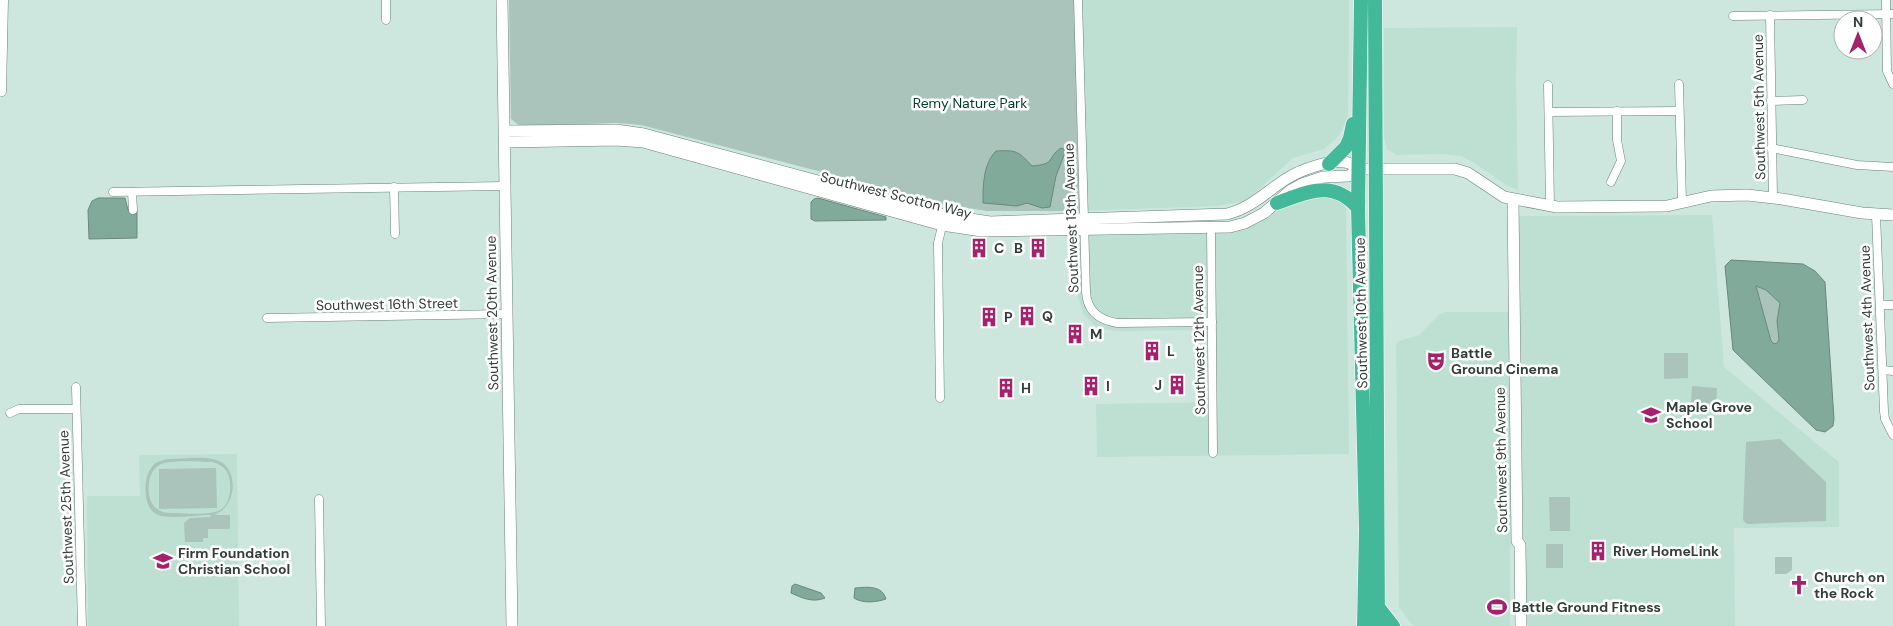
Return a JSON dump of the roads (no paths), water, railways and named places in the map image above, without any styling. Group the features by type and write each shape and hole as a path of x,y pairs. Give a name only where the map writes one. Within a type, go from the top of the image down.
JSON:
{"highway":[{"name":"Southwest 10th Avenue","path":"1361,0 1358,208 1366,530 1364,626"},
{"name":"Southwest 10th Avenue","path":"1375,0 1378,626"},
{"path":"1329,164 1342,152 1349,142 1359,109"},
{"path":"1277,203 1312,192 1335,190 1347,196 1358,208"},
{"path":"1378,607 1392,626"}],"street":[{"path":"2,92 4,0"},
{"path":"386,0 386,20"},
{"name":"Southwest 20th Avenue","path":"502,0 512,626"},
{"name":"Southwest 13th Avenue","path":"1078,0 1086,300 1094,313 1103,320 1117,323 1212,322"},
{"path":"1886,0 1890,14 1887,71 1893,84"},
{"path":"1733,16 1890,14"},
{"name":"Southwest 5th Avenue","path":"1770,15 1773,197"},
{"path":"1679,84 1682,203"},
{"path":"1548,85 1550,206"},
{"path":"1771,101 1804,100"},
{"path":"1612,182 1621,161 1617,140 1617,111"},
{"path":"1548,112 1679,111"},
{"name":"Southwest Scotton Way","path":"505,137 635,141 692,151 982,231 1227,214 1242,210 1292,175 1318,166 1349,163 1358,169 1455,169 1468,173 1497,193 1513,199 1550,206 1666,206 1722,195 1747,195 1773,197 1876,215 1893,215"},
{"path":"1771,148 1857,166 1893,167"},
{"name":"Southwest Scotton Way","path":"1084,224 1230,227 1245,223 1264,213 1291,190 1302,184 1323,177 1349,176 1358,169"},
{"path":"114,192 505,186"},
{"path":"394,187 395,234"},
{"path":"132,192 133,210"},
{"name":"Southwest 9th Avenue","path":"1513,199 1521,626"},
{"name":"Southwest 4th Avenue","path":"1876,215 1885,420 1893,435"},
{"path":"940,398 938,243 943,220"},
{"name":"Southwest 12th Avenue","path":"1210,228 1213,453"},
{"path":"1880,306 1893,305"},
{"name":"Southwest 16th Street","path":"267,318 506,314"},
{"path":"1883,370 1893,371"},
{"name":"Southwest 25th Avenue","path":"76,387 75,409 79,479 82,626"},
{"path":"10,412 19,409 75,409"},
{"path":"319,499 321,626"},
{"name":"Southwest 9th Avenue","path":"1514,626 1514,544 1518,541"}],"place":[{"name":"C","path":"979,248"},
{"name":"B","path":"1038,248"},
{"name":"Q","path":"1027,316"},
{"name":"P","path":"989,317"},
{"name":"M","path":"1075,334"},
{"name":"L","path":"1152,351"},
{"name":"Battle Ground Cinema","path":"1436,361"},
{"name":"J","path":"1177,385"},
{"name":"I","path":"1091,386"},
{"name":"H","path":"1006,388"},
{"name":"Maple Grove School","path":"1651,415"},
{"name":"River HomeLink","path":"1598,551"},
{"name":"Firm Foundation Christian School","path":"163,561"},
{"name":"Church on the Rock","path":"1799,585"},
{"name":"Battle Ground Fitness","path":"1497,607"}],"park label":[{"name":"Remy Nature Park","path":"970,103"}]}
